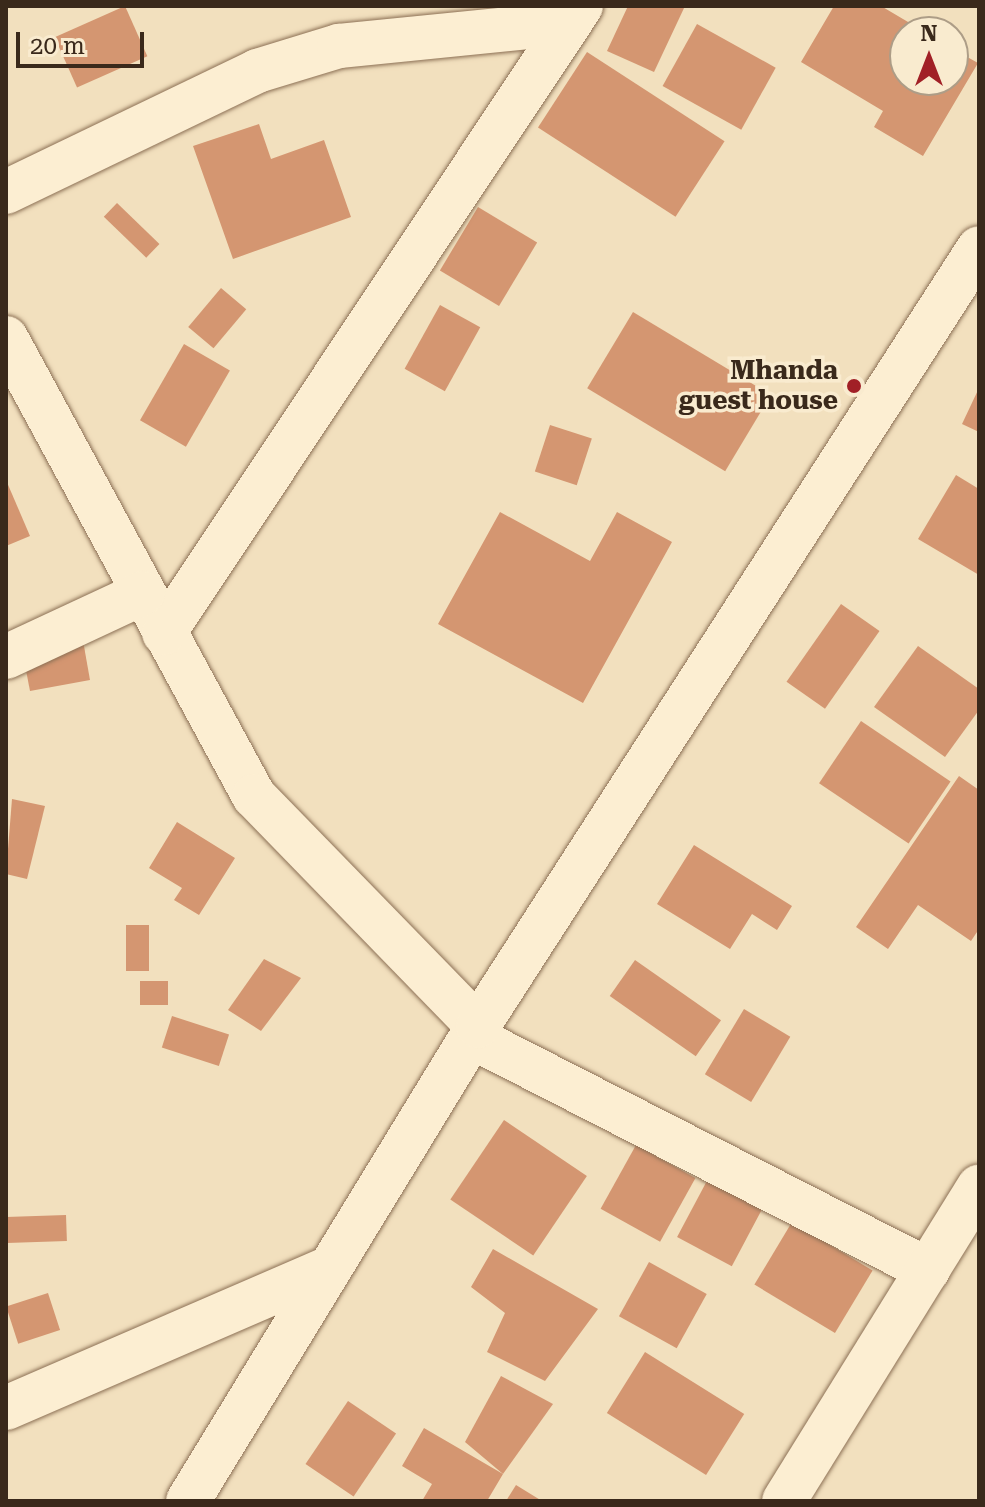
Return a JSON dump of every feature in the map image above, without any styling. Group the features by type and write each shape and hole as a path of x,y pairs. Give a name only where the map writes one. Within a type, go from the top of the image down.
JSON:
{"street":[{"path":"6,192 257,71 339,46 575,14"},
{"path":"164,633 575,14"},
{"path":"188,1501 475,1031 979,248"},
{"path":"6,338 254,796 475,1031 928,1270"},
{"path":"6,657 143,593"},
{"path":"784,1501 979,1186"},
{"path":"6,1408 329,1268"}],"building":[{"path":"125,6 147,56 77,88 55,37"},
{"path":"628,6 685,6 654,72 607,51"},
{"path":"834,6 881,6 898,16 889,16 889,96 958,96 923,156 874,127 883,111 801,62"},
{"path":"697,24 776,68 741,130 663,86"},
{"path":"587,52 725,141 676,217 538,127"},
{"path":"969,58 978,63 969,78"},
{"path":"259,124 271,159 324,140 351,217 233,259 193,146"},
{"path":"117,203 159,244 146,258 104,217"},
{"path":"478,207 537,243 499,306 440,270"},
{"path":"221,288 246,309 213,348 188,327"},
{"path":"440,305 480,327 445,391 405,369"},
{"path":"633,312 771,395 725,471 587,388"},
{"path":"184,344 230,370 186,447 140,420"},
{"path":"979,388 979,432 962,424"},
{"path":"550,425 592,439 577,485 535,472"},
{"path":"956,475 979,489 979,575 918,539"},
{"path":"6,480 30,536 6,546"},
{"path":"500,512 590,561 617,512 672,542 583,703 438,624"},
{"path":"841,604 880,631 825,709 787,682"},
{"path":"82,635 90,680 30,691 24,660"},
{"path":"918,646 979,689 979,710 945,757 874,707"},
{"path":"861,721 951,781 909,844 819,783"},
{"path":"959,776 979,790 979,929 971,941 918,905 888,949 856,927"},
{"path":"12,799 45,806 27,879 6,874"},
{"path":"177,822 235,858 199,915 174,900 182,888 149,868"},
{"path":"694,845 792,906 777,930 752,914 730,949 657,904"},
{"path":"126,925 149,925 149,971 126,971"},
{"path":"264,959 301,978 261,1031 228,1010"},
{"path":"635,960 721,1020 696,1056 610,996"},
{"path":"140,981 168,981 168,1005 140,1005"},
{"path":"744,1009 790,1037 751,1102 705,1074"},
{"path":"172,1016 229,1035 219,1066 162,1047"},
{"path":"504,1120 587,1176 533,1256 450,1200"},
{"path":"636,1145 695,1178 660,1242 601,1209"},
{"path":"709,1177 764,1206 732,1266 677,1237"},
{"path":"66,1215 67,1241 7,1243 6,1217"},
{"path":"792,1222 873,1270 835,1333 754,1285"},
{"path":"493,1249 598,1309 545,1381 487,1352 505,1313 471,1287"},
{"path":"649,1262 707,1294 677,1348 619,1316"},
{"path":"48,1293 60,1330 18,1344 6,1307"},
{"path":"645,1352 744,1414 706,1475 607,1413"},
{"path":"501,1376 553,1404 503,1474 465,1442"},
{"path":"348,1401 396,1433 354,1496 306,1464"},
{"path":"424,1428 503,1474 487,1501 422,1501 432,1484 402,1466"},
{"path":"516,1485 542,1501 506,1501"}],"place":[{"name":"Mhanda guest house","path":"854,386"}]}
